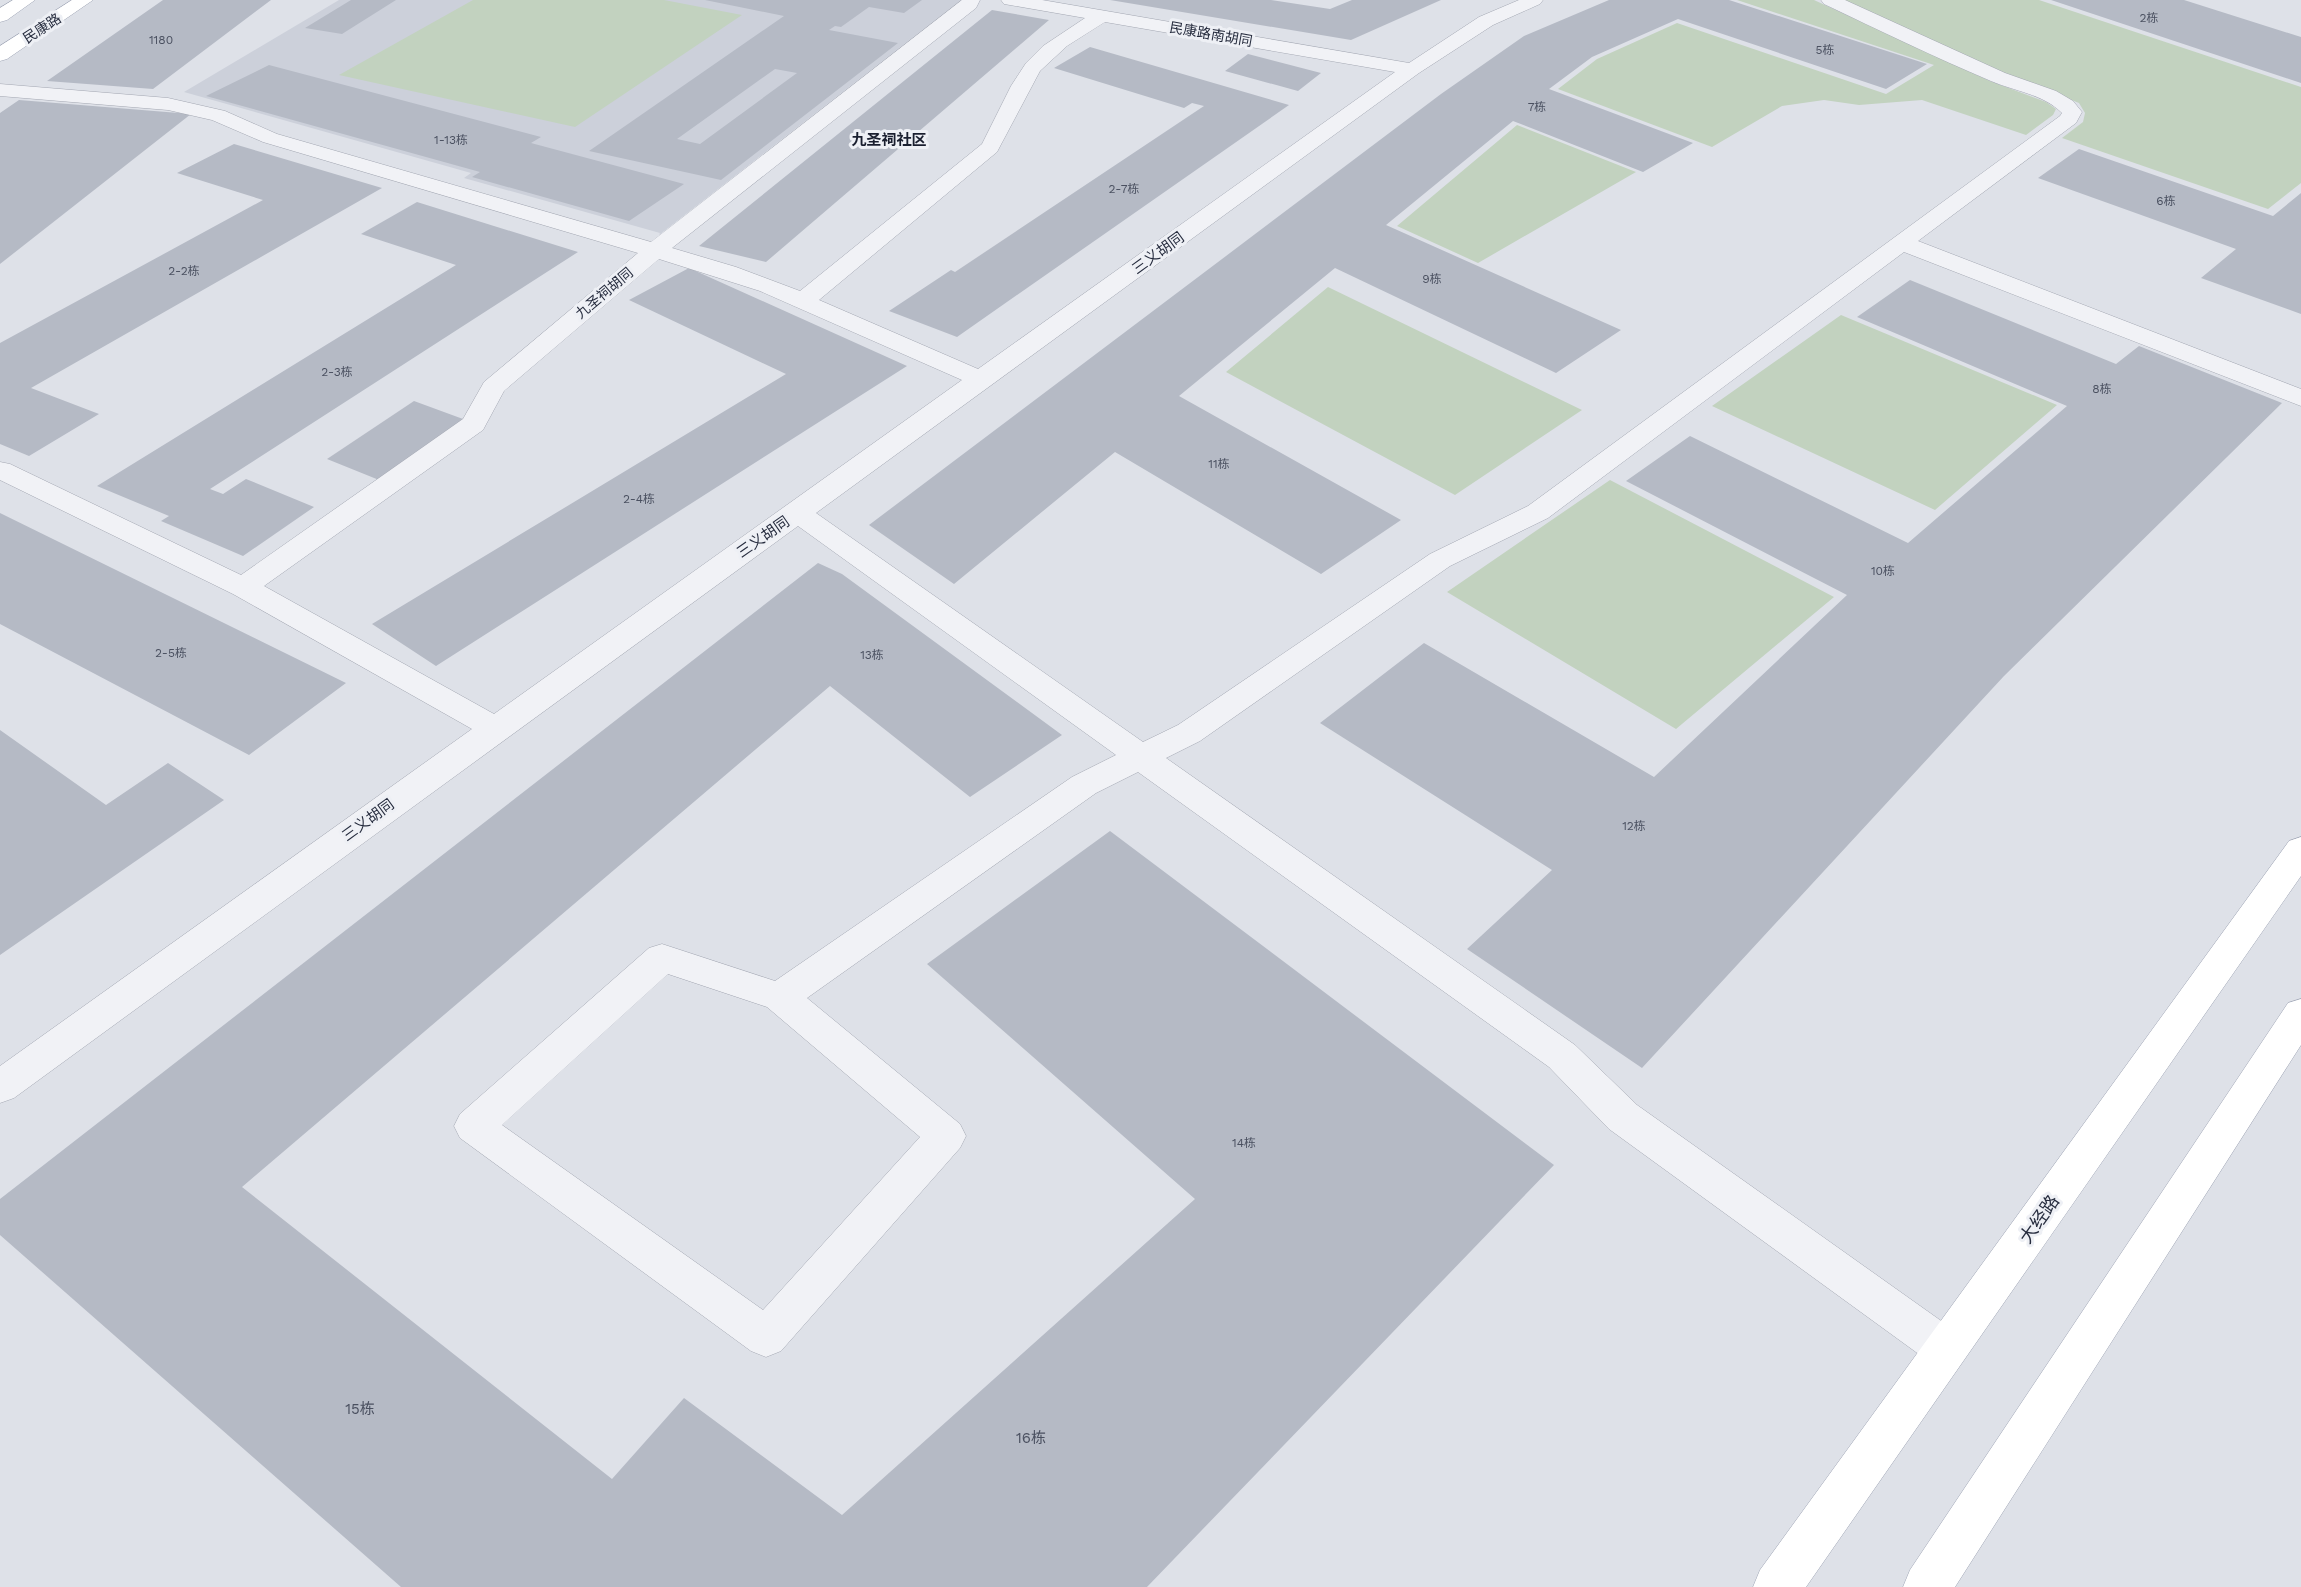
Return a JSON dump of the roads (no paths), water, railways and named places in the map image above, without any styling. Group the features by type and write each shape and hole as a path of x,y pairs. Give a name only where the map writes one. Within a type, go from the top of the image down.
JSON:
{"main road":[{"path":"0,16 26,0"},
{"name":"民康路","path":"0,55 84,0"},
{"name":"大经路","path":"1777,1587 2301,850"},
{"path":"1927,1587 2301,1014"}],"street":[{"name":"九圣祠胡同","path":"243,587 474,424 493,387 654,251 970,4 971,0"},
{"name":"民康路南胡同","path":"1010,0 1412,69"},
{"name":"三义胡同","path":"0,1087 1412,69 1486,21 1534,0"},
{"path":"780,997 1084,785 1189,733 1440,560 1538,512 2069,119 2072,112 2067,104 2055,98 2000,77 1830,0"},
{"path":"802,302 990,148 1002,131 1027,76 1046,53 1102,16"},
{"path":"0,90 168,104 218,115 270,138 728,272 983,380"},
{"path":"1902,243 2301,398"},
{"path":"0,470 243,587 495,728"},
{"path":"797,513 1562,1056 1623,1117 1946,1349"},
{"path":"662,958 780,997 946,1136 766,1337 474,1126 662,958"}],"district":[{"name":"九圣祠社区","path":"889,140"}]}
